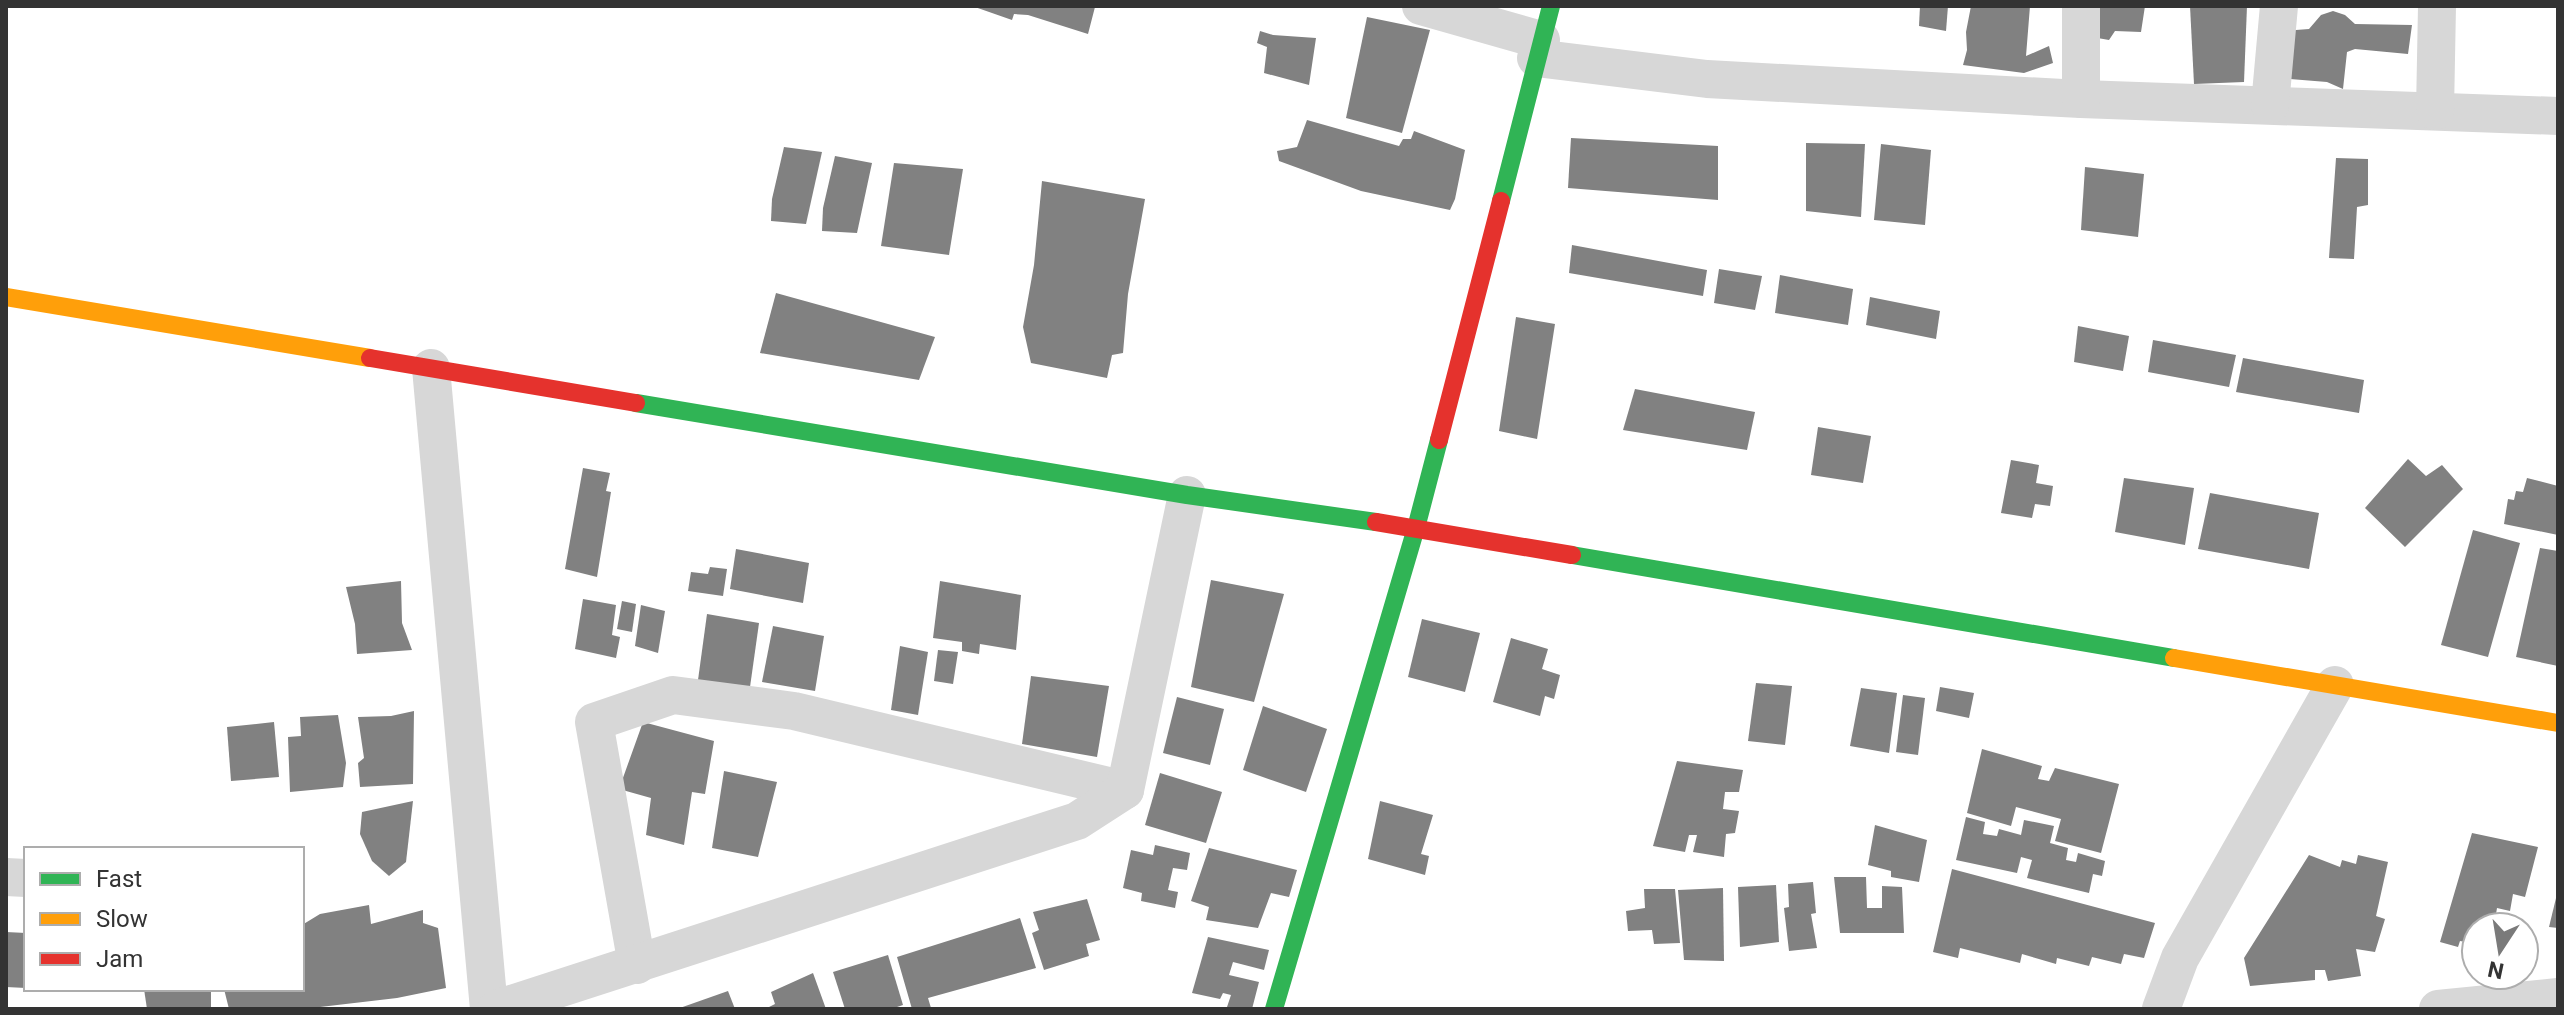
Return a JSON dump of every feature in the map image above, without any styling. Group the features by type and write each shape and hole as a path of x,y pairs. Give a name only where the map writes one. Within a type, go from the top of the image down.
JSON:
{"main road":[{"path":"1274,1009 1416,528 1543,35"},
{"path":"6,297 1187,495 1416,528 2558,723"}],"street":[{"path":"1421,6 1707,79 2081,99 2558,116"},
{"path":"2081,6 2081,99"},
{"path":"2270,105 2279,6"},
{"path":"2435,111 2437,6"},
{"path":"431,368 489,1009"},
{"path":"496,1009 1077,821 1125,790 1187,495"},
{"path":"2161,1009 2180,958 2335,685"},
{"path":"637,965 594,722 673,695 794,711 1125,790"},
{"path":"2438,1009 2558,997"}],"building":[{"path":"972,6 1095,7 1088,34 1028,15 1014,14 1012,20"},
{"path":"1920,6 1948,6 1946,31 1919,26"},
{"path":"1971,6 2030,6 2026,56 2049,46 2053,63 2024,73 1963,65"},
{"path":"2089,6 2145,6 2141,32 2115,31 2109,40 2086,36"},
{"path":"2190,6 2247,6 2244,82 2194,84"},
{"path":"2333,11 2345,15 2355,24 2412,25 2408,54 2355,49 2347,52 2343,89 2327,82 2290,79 2283,31 2309,29 2321,15"},
{"path":"1367,17 1430,30 1402,133 1346,118"},
{"path":"1260,31 1316,38 1309,85 1264,73 1267,47 1257,43"},
{"path":"1307,120 1399,146 1403,139 1411,139 1414,131 1465,150 1450,210 1361,191 1279,161 1277,151 1297,147"},
{"path":"1571,138 1718,146 1718,200 1568,188"},
{"path":"1806,143 1865,144 1861,217 1806,211"},
{"path":"1881,144 1931,150 1925,225 1874,220"},
{"path":"784,147 822,152 806,224 771,221 772,199"},
{"path":"835,156 872,163 857,233 822,231 823,208"},
{"path":"2336,158 2368,159 2368,205 2357,207 2354,259 2329,258"},
{"path":"894,163 963,169 949,255 881,246"},
{"path":"2085,167 2144,174 2138,237 2081,230"},
{"path":"1042,181 1145,199 1128,294 1123,353 1112,355 1107,378 1031,363 1023,327 1034,265"},
{"path":"1572,245 1707,270 1703,296 1569,273"},
{"path":"1719,269 1762,276 1755,310 1714,303"},
{"path":"1780,275 1853,289 1848,325 1775,313"},
{"path":"776,293 935,337 919,380 760,353"},
{"path":"1870,297 1940,311 1936,339 1866,325"},
{"path":"1516,317 1555,324 1537,439 1499,431"},
{"path":"2078,326 2129,336 2123,371 2074,362"},
{"path":"2153,340 2236,355 2229,387 2148,372"},
{"path":"2243,358 2364,380 2359,413 2236,392"},
{"path":"1635,389 1755,412 1747,450 1623,430"},
{"path":"1818,427 1871,436 1863,483 1811,475"},
{"path":"2408,459 2426,476 2442,465 2463,489 2405,547 2365,508"},
{"path":"2011,460 2039,465 2036,483 2053,486 2050,506 2035,504 2032,518 2001,513"},
{"path":"583,468 610,473 606,491 611,492 597,577 565,569"},
{"path":"2124,478 2194,488 2185,545 2115,532"},
{"path":"2527,478 2558,486 2558,535 2504,524 2508,499 2514,500 2516,491 2523,492"},
{"path":"2210,493 2319,513 2309,569 2198,549"},
{"path":"2473,530 2520,543 2488,657 2441,645"},
{"path":"2540,548 2558,551 2558,666 2516,657"},
{"path":"736,549 809,563 803,603 730,589"},
{"path":"710,567 727,569 723,596 688,591 691,572 708,574"},
{"path":"1211,580 1284,594 1254,702 1191,687"},
{"path":"401,581 402,623 412,650 357,654 355,624 346,587"},
{"path":"940,581 1021,595 1016,650 980,644 979,654 962,651 962,642 933,638"},
{"path":"583,599 616,605 612,635 620,637 616,658 575,649"},
{"path":"622,601 636,604 632,632 617,629"},
{"path":"641,605 665,611 658,653 635,646"},
{"path":"707,614 759,623 750,687 698,680"},
{"path":"1422,619 1480,633 1465,692 1408,677"},
{"path":"773,626 824,636 815,691 762,682"},
{"path":"1511,638 1548,649 1542,669 1560,675 1554,699 1545,696 1540,716 1493,702"},
{"path":"900,646 928,652 918,715 891,710"},
{"path":"938,650 958,652 953,684 934,681"},
{"path":"1031,676 1109,686 1097,757 1022,744"},
{"path":"1756,683 1792,686 1785,745 1748,741"},
{"path":"1940,687 1974,693 1969,718 1936,711"},
{"path":"1861,688 1897,693 1889,753 1850,746"},
{"path":"1903,695 1925,698 1918,755 1896,752"},
{"path":"1177,697 1224,709 1210,765 1163,753"},
{"path":"1263,706 1327,729 1306,792 1243,770"},
{"path":"414,711 413,784 360,787 358,763 364,758 358,717 391,716"},
{"path":"338,715 346,763 343,787 290,792 288,737 301,736 300,717"},
{"path":"274,722 279,777 231,781 227,727"},
{"path":"643,722 714,741 705,794 692,792 684,845 646,835 651,798 619,789"},
{"path":"1982,749 2042,766 2038,779 2049,781 2055,768 2119,784 2101,853 2055,841 2061,819 2016,807 2011,826 1967,813"},
{"path":"1677,761 1743,770 1739,792 1725,792 1723,809 1739,811 1735,833 1726,834 1724,857 1693,852 1697,835 1689,835 1685,852 1653,846"},
{"path":"724,771 777,782 758,857 712,848"},
{"path":"1160,773 1222,792 1206,843 1145,825"},
{"path":"413,801 406,862 389,876 372,861 360,834 362,812"},
{"path":"1380,801 1433,815 1421,854 1429,856 1425,875 1368,859"},
{"path":"1966,817 1985,822 1983,834 1997,836 1999,829 2021,835 2024,820 2054,826 2050,843 2068,848 2066,860 2076,862 2078,853 2105,861 2102,876 2093,874 2089,893 2027,878 2032,860 2021,857 2017,873 1956,860"},
{"path":"1875,825 1927,840 1919,882 1891,877 1891,871 1868,865"},
{"path":"2472,833 2538,847 2525,897 2513,894 2510,911 2497,908 2496,911 2460,911 2458,947 2440,942"},
{"path":"1155,845 1190,853 1187,870 1173,868 1168,890 1178,892 1175,908 1141,901 1142,893 1123,888 1131,850 1153,855"},
{"path":"1209,848 1297,870 1289,897 1271,893 1258,928 1206,920 1209,907 1191,901"},
{"path":"2309,855 2340,867 2342,860 2356,864 2358,855 2388,862 2376,916 2385,919 2375,952 2356,949 2361,976 2328,981 2325,970 2315,970 2315,980 2250,986 2244,958"},
{"path":"1952,869 2155,923 2144,958 2124,954 2121,964 2092,957 2089,966 2057,958 2056,964 2022,954 2020,963 1960,948 1958,958 1933,952"},
{"path":"1834,877 1866,877 1867,908 1882,908 1882,886 1902,887 1904,933 1840,933"},
{"path":"1813,882 1816,913 1811,914 1817,948 1789,951 1784,908 1789,907 1788,884"},
{"path":"1776,885 1779,942 1740,947 1738,887"},
{"path":"1723,888 1724,961 1684,960 1678,890"},
{"path":"1644,889 1675,889 1680,943 1654,944 1652,930 1628,931 1626,911 1645,908"},
{"path":"2558,894 2558,928 2549,927"},
{"path":"1087,899 1100,940 1086,944 1089,956 1044,970 1032,933 1039,930 1033,912"},
{"path":"369,905 371,924 423,910 423,923 438,928 446,988 397,998 303,1009 229,1009 224,991 304,991 304,924 320,914"},
{"path":"1020,918 1036,968 928,998 931,1008 912,1009 897,957"},
{"path":"6,932 24,933 24,988 6,987"},
{"path":"1208,937 1269,950 1264,970 1233,962 1229,975 1259,982 1252,1009 1227,1007 1231,995 1223,993 1220,999 1192,993"},
{"path":"888,955 903,1005 891,1009 845,1009 833,972"},
{"path":"813,973 826,1009 770,1009 775,1004 771,992"},
{"path":"144,991 211,991 211,1009 147,1009"},
{"path":"728,991 735,1009 677,1009"}],"traffic: fast":[{"path":"1501,201 1551,6"},
{"path":"636,403 1187,495 1376,522"},
{"path":"1274,1009 1416,528 1439,440"},
{"path":"1572,555 2174,658"}],"traffic: slow":[{"path":"6,297 370,358"},
{"path":"2174,658 2558,723"}],"traffic: jam":[{"path":"1439,440 1501,201"},
{"path":"370,358 636,403"},
{"path":"1376,522 1572,555"}]}
